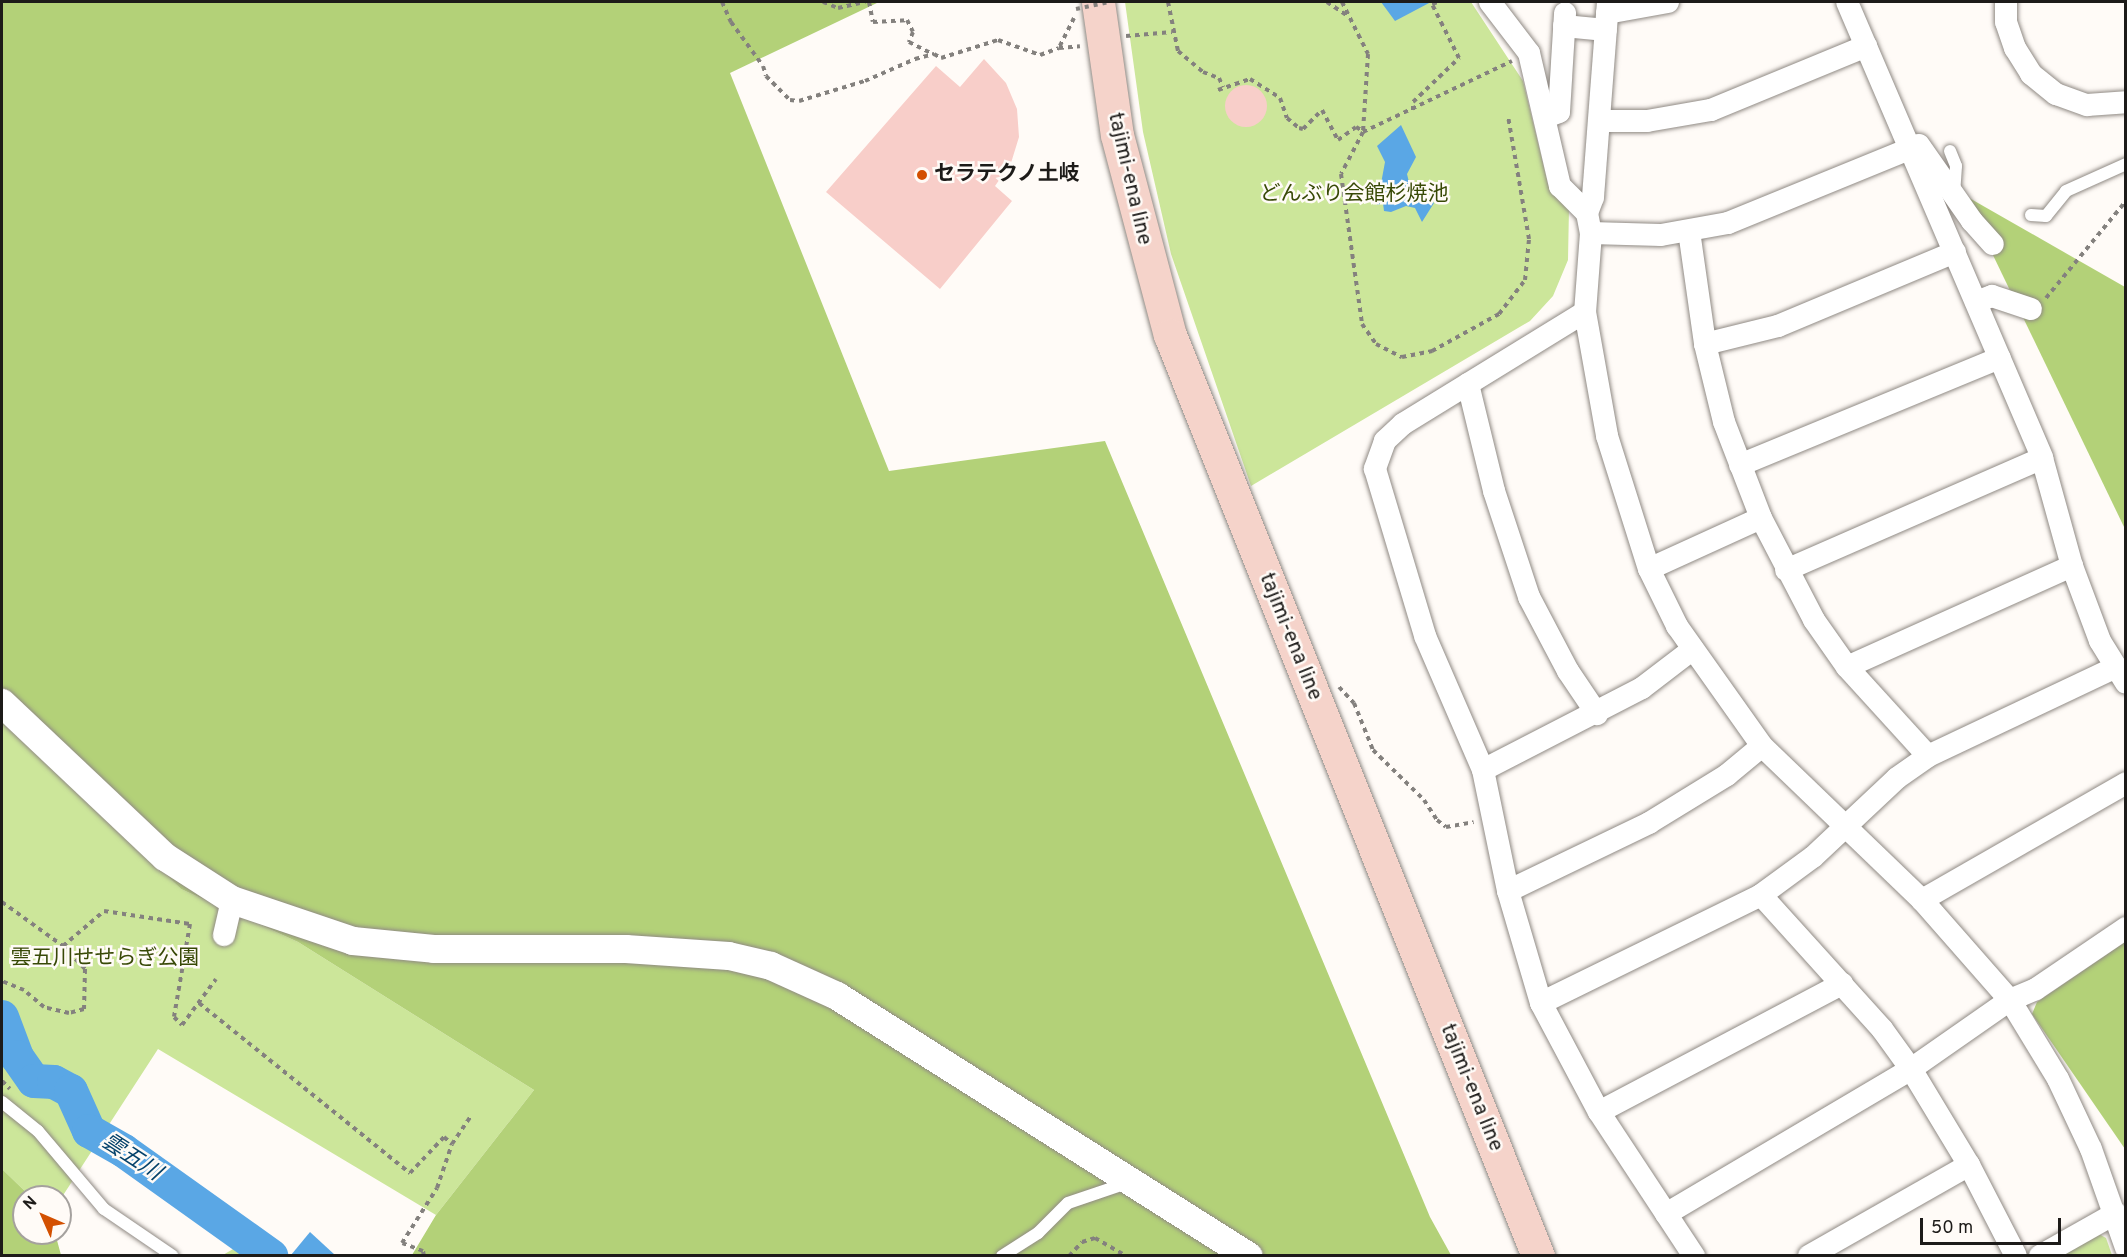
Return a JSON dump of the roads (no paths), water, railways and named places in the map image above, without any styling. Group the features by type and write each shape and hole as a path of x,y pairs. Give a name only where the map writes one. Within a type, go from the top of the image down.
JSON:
{"main road":[{"name":"tajimi-ena line","path":"1087,5 1117,135 1170,335 1538,1256"}],"street":[{"path":"1490,2 1529,52 1546,117 1560,186 1589,223 1661,235 1689,231 1758,214 1919,145 1928,154 1972,221 1993,244"},
{"path":"1546,117 1558,112 1564,20 1668,2"},
{"path":"1541,1003 1761,895 1845,828 1897,778 1928,756 2121,675 2100,641 2072,566 2042,458 1847,2"},
{"path":"2006,2 2006,22 2015,48 2031,74 2056,94 2087,105 2126,102"},
{"path":"1607,14 1589,223 1585,312 1606,436 1649,569 1693,649 1762,746 1922,900 1967,947 2010,1000 2058,1079 2115,1213 2126,1248"},
{"path":"1599,121 1647,121 1711,110 1866,46"},
{"path":"1689,231 1706,344 1724,422 1761,518 1786,570 1847,668 1928,756"},
{"path":"1706,344 1778,326 1955,252"},
{"path":"1976,302 1992,296 2031,309"},
{"path":"1585,312 1393,432 1377,455 1375,469 1425,636 1482,770 1508,891 1541,1003 1599,1112 1694,1256"},
{"path":"1740,465 2000,358"},
{"path":"1468,384 1494,491 1528,597 1568,671 1597,714"},
{"path":"1786,570 2042,458"},
{"path":"1649,569 1761,518"},
{"path":"1847,668 2072,566"},
{"path":"1482,770 1597,714 1642,688 1693,649"},
{"path":"2,703 165,857 232,900 353,940 434,949 626,949 729,956 771,966 837,996 1249,1256"},
{"path":"1508,891 1648,823 1727,775 1762,746"},
{"path":"1922,900 2126,783"},
{"path":"1761,895 1842,984 1911,1069 1969,1165 2016,1256"},
{"path":"224,935 232,900"},
{"path":"1666,1214 1911,1069 2010,1000 2036,988 2126,928"},
{"path":"1599,1112 1842,984"},
{"path":"1809,1256 1969,1165"},
{"path":"2040,1256 2115,1213"}],"lane":[{"path":"1950,151 1956,166 1954,192"},
{"path":"2031,215 2046,216 2066,191 2126,164"},
{"path":"2,1102 38,1131 104,1209 173,1256"},
{"path":"1002,1256 1038,1233 1068,1203 1131,1181"}],"water":[{"path":"1381,2 1431,2 1395,21"},
{"path":"1401,125 1416,157 1407,174 1410,186 1434,203 1422,222 1415,208 1406,206 1391,212 1384,211 1383,203 1377,205 1385,162 1377,146"},
{"path":"310,1232 335,1255 291,1255"}],"waterway":[{"name":"雲五川","path":"2,1017 17,1057 34,1081 54,1082 71,1091 89,1131 124,1151 271,1256"}],"place":[{"name":"セラテクノ土岐","path":"922,175"}],"park label":[{"name":"どんぶり会館杉焼池","path":"1354,195"},
{"name":"雲五川せせらぎ公園","path":"105,959"}]}
